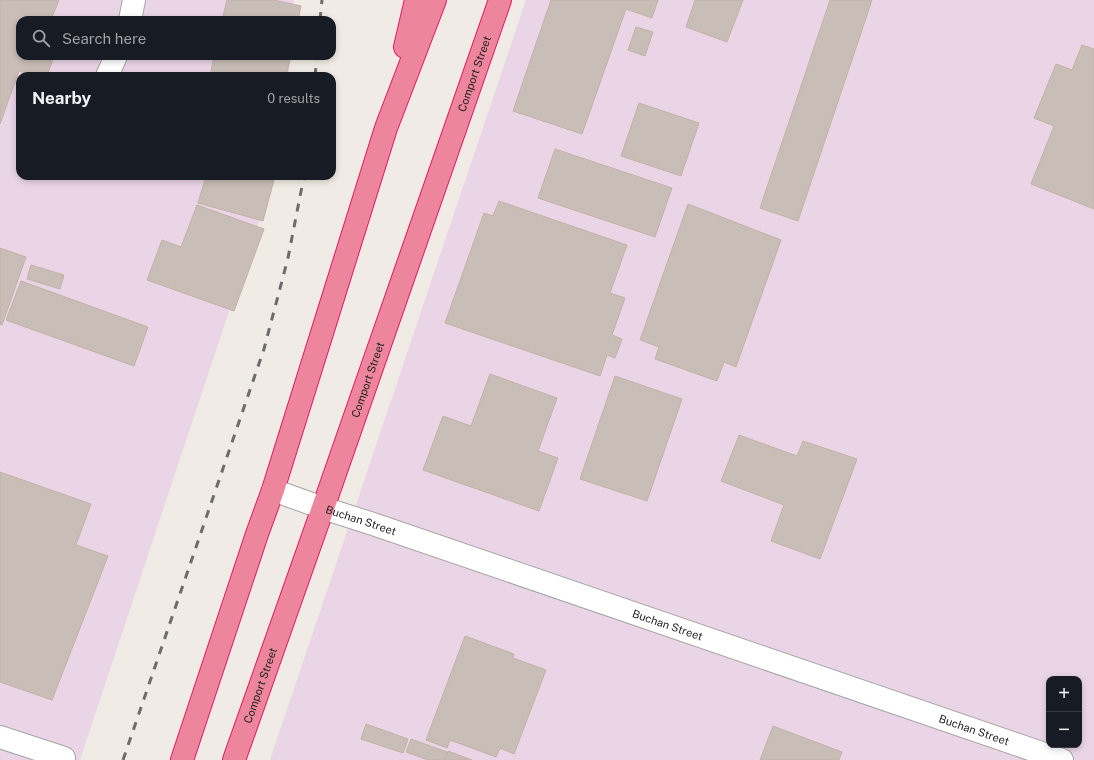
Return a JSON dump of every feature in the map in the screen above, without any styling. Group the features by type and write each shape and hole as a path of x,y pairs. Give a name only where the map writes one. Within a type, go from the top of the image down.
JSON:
{"highway":[{"path":"386,128 416,0"},
{"path":"182,760 273,490 386,128 435,0"},
{"name":"Comport Street","path":"234,760 324,508 500,0"}],"street":[{"path":"131,16 134,0"},
{"path":"109,72 114,60"},
{"name":"Buchan Street","path":"273,490 1062,760"},
{"path":"0,737 64,758"}],"shaded area":[{"path":"0,0 294,0 293,16 16,16 16,60 290,60 289,72 16,72 16,180 273,180 80,760 0,760"},
{"path":"526,0 1094,0 1094,760 270,760"}],"building":[{"path":"0,0 59,0 53,16 16,16 16,60 53,60 48,72 16,72 16,79 0,124"},
{"path":"227,0 274,0 301,6 299,16 223,16"},
{"path":"551,0 658,0 652,18 626,9 582,134 513,111"},
{"path":"695,0 743,0 727,42 686,27"},
{"path":"830,0 872,0 798,221 760,208"},
{"path":"636,27 653,32 645,56 628,50"},
{"path":"1082,45 1094,49 1094,209 1031,184 1054,126 1034,118 1056,64 1072,70"},
{"path":"213,60 290,60 287,72 211,72"},
{"path":"639,103 699,123 681,176 621,156"},
{"path":"555,149 672,188 655,237 538,198"},
{"path":"205,180 274,180 263,221 198,203"},
{"path":"499,201 627,245 610,293 625,298 612,335 622,339 615,358 607,355 600,376 445,323 484,213 493,216"},
{"path":"688,204 781,240 736,367 724,362 717,381 655,359 659,347 640,340"},
{"path":"197,205 264,229 234,311 147,280 162,240 181,247"},
{"path":"0,248 26,257 2,325 0,324"},
{"path":"31,265 64,275 60,289 27,279"},
{"path":"21,281 148,327 134,366 6,320"},
{"path":"490,374 557,398 538,451 558,458 539,511 423,470 443,416 471,426"},
{"path":"615,376 682,399 647,501 580,479"},
{"path":"739,435 797,456 803,441 857,459 820,559 771,541 784,505 721,481"},
{"path":"0,472 91,504 76,545 108,556 52,700 0,682"},
{"path":"465,636 514,654 513,658 546,670 514,754 500,748 496,757 450,740 447,748 426,740"},
{"path":"366,724 408,739 403,753 361,739"},
{"path":"773,726 842,752 839,760 760,760"},
{"path":"411,739 447,752 444,760 428,760 406,752"},
{"path":"448,751 472,760 445,760"}],"railway":[{"path":"320,16 322,0"},
{"path":"315,72 317,60"},
{"path":"123,760 264,349 288,258 303,180"}]}
